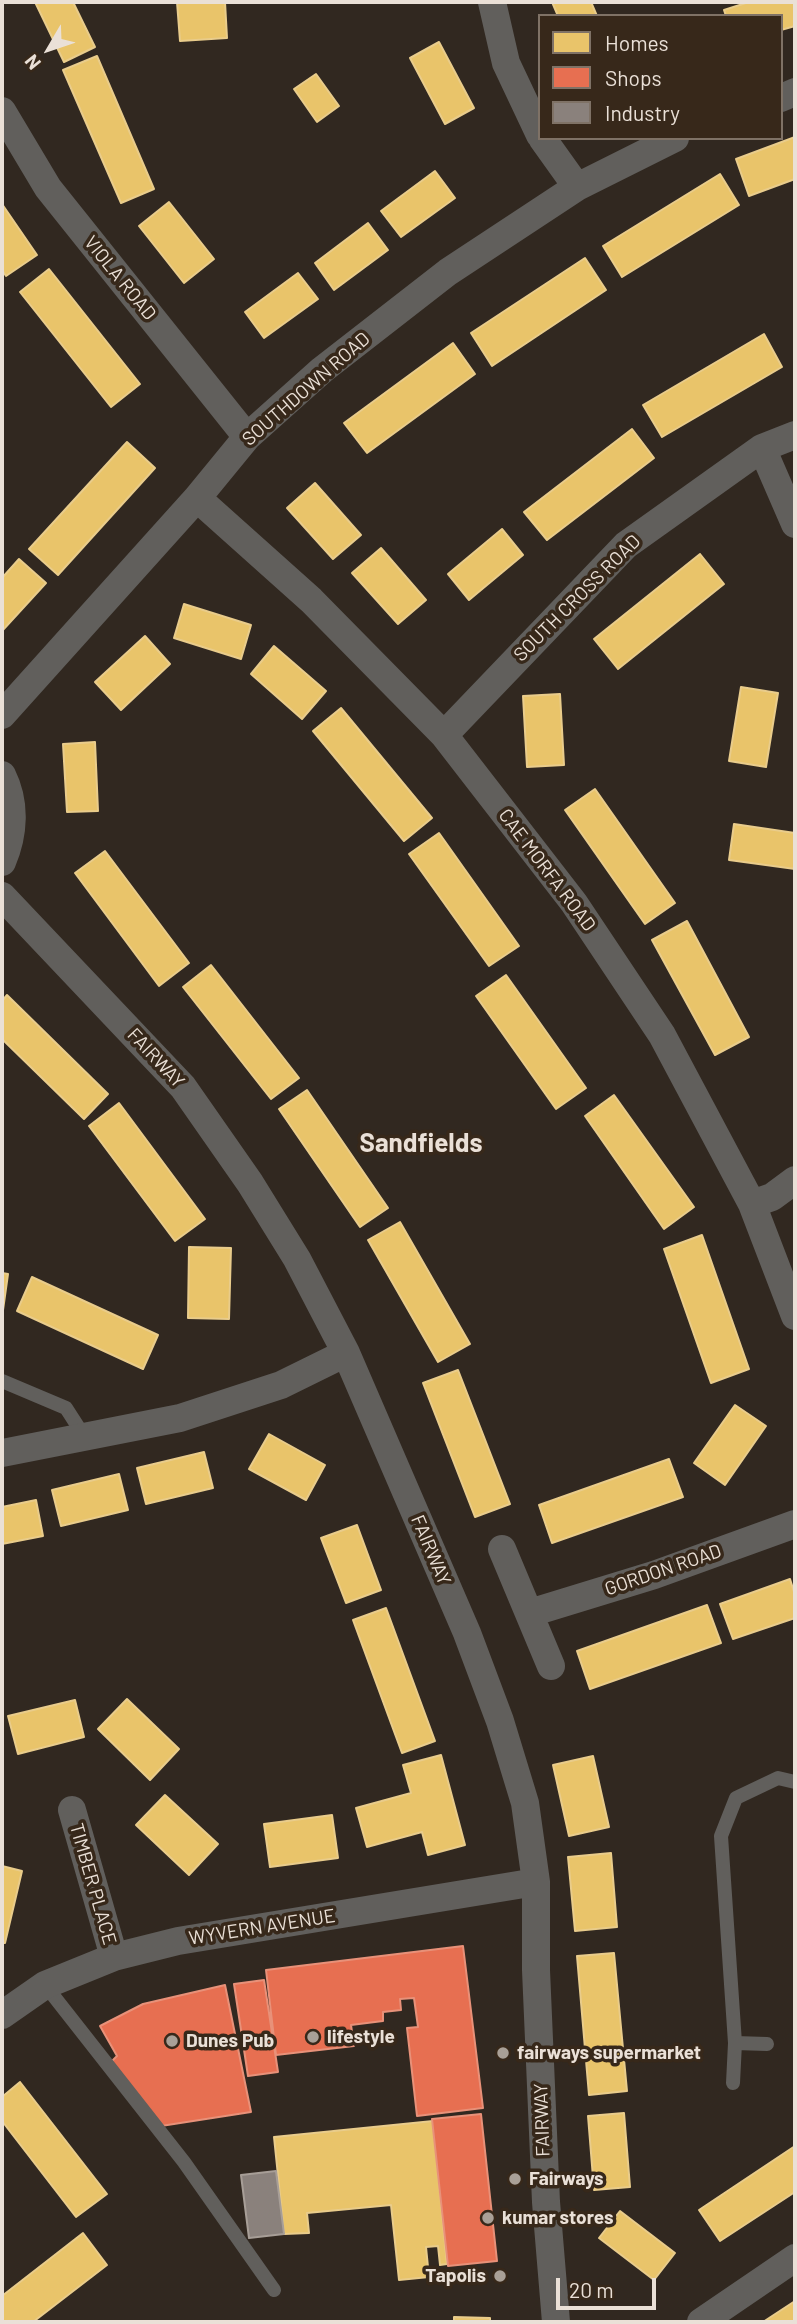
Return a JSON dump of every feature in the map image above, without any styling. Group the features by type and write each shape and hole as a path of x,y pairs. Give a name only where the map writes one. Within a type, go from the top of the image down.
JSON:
{"street":[{"path":"492,2 506,63 538,130"},
{"name":"VIOLA ROAD","path":"2,111 48,188 247,437"},
{"path":"544,140 577,187"},
{"name":"SOUTHDOWN ROAD","path":"2,715 197,498 247,437 322,370 448,272 577,187 671,140"},
{"name":"SOUTH CROSS ROAD","path":"444,735 626,545 762,448 795,435"},
{"path":"762,448 795,524"},
{"name":"CAE MORFA ROAD","path":"197,498 311,600 444,735 574,903 662,1035 752,1204 795,1316"},
{"path":"2,775 12,810 11,835 2,862"},
{"name":"FAIRWAY","path":"2,896 184,1087 250,1183 297,1259 346,1353 467,1633 500,1721 525,1803 536,1882 536,1970 546,2202 556,2322"},
{"path":"752,1204 772,1197 795,1180"},
{"path":"2,1453 180,1418 281,1385 346,1353"},
{"name":"GORDON ROAD","path":"530,1613 654,1575 795,1524"},
{"path":"502,1549 551,1666"},
{"name":"TIMBER PLACE","path":"72,1810 114,1957"},
{"name":"WYVERN AVENUE","path":"2,2015 45,1985 114,1957 178,1941 536,1882"},
{"path":"701,2322 795,2258"}],"lane":[{"path":"2,1381 66,1408 84,1436"},
{"path":"733,2083 735,2043 721,1836 736,1798 778,1778 795,1782"},
{"path":"45,1985 184,2162 274,2290"},
{"path":"735,2043 767,2044"}],"building: Homes":[{"path":"35,2 73,2 95,47 64,62"},
{"path":"177,2 225,2 227,38 180,41"},
{"path":"552,2 591,2 596,14 557,14"},
{"path":"749,2 795,2 795,26 783,29 783,14 725,14 724,10"},
{"path":"439,42 474,108 445,124 410,58"},
{"path":"97,56 154,189 121,203 63,70"},
{"path":"316,74 339,106 317,122 294,89"},
{"path":"795,137 795,179 749,196 736,159"},
{"path":"435,171 455,198 401,237 381,211"},
{"path":"720,174 739,205 622,277 603,246"},
{"path":"169,202 214,259 184,283 139,226"},
{"path":"2,204 37,255 6,276 2,270"},
{"path":"368,223 388,250 334,290 315,263"},
{"path":"585,258 606,290 492,366 471,333"},
{"path":"49,269 140,384 111,407 20,292"},
{"path":"298,273 318,299 264,338 245,312"},
{"path":"764,334 782,367 662,437 643,405"},
{"path":"453,343 475,374 367,453 344,423"},
{"path":"632,429 654,458 547,540 524,512"},
{"path":"127,442 155,468 58,575 29,549"},
{"path":"315,483 361,535 333,559 287,508"},
{"path":"502,529 523,555 469,600 448,574"},
{"path":"381,548 426,600 398,624 352,573"},
{"path":"700,554 724,584 618,669 594,639"},
{"path":"19,559 46,583 2,631 2,578"},
{"path":"184,604 251,625 241,659 174,638"},
{"path":"145,636 170,664 121,710 95,682"},
{"path":"274,646 326,691 302,719 251,674"},
{"path":"741,687 778,693 766,767 729,761"},
{"path":"560,694 564,765 527,767 523,696"},
{"path":"341,708 432,818 404,841 313,731"},
{"path":"95,742 98,811 67,812 63,744"},
{"path":"595,789 675,903 645,924 565,810"},
{"path":"734,824 795,833 795,869 729,860"},
{"path":"439,833 519,946 489,966 409,854"},
{"path":"105,851 189,963 159,986 75,873"},
{"path":"687,921 749,1037 715,1055 652,940"},
{"path":"211,965 299,1078 271,1099 183,987"},
{"path":"506,975 586,1088 556,1109 476,996"},
{"path":"7,995 108,1094 84,1119 2,1039 2,1001"},
{"path":"307,1090 388,1208 360,1227 279,1109"},
{"path":"614,1095 694,1207 664,1229 585,1116"},
{"path":"119,1103 205,1219 175,1241 89,1126"},
{"path":"400,1222 470,1344 438,1362 368,1240"},
{"path":"702,1235 749,1369 711,1383 664,1249"},
{"path":"189,1247 231,1248 229,1319 188,1318"},
{"path":"2,1273 8,1274 3,1310 2,1310"},
{"path":"32,1277 158,1335 143,1369 17,1311"},
{"path":"458,1370 510,1504 475,1517 423,1383"},
{"path":"735,1405 766,1426 725,1485 694,1463"},
{"path":"269,1434 325,1465 306,1500 249,1469"},
{"path":"204,1452 213,1488 146,1504 137,1468"},
{"path":"669,1459 683,1497 552,1543 539,1505"},
{"path":"119,1474 128,1510 61,1526 52,1490"},
{"path":"36,1500 43,1536 2,1544 2,1507"},
{"path":"357,1525 381,1590 346,1603 321,1538"},
{"path":"790,1579 795,1595 795,1618 733,1639 720,1604"},
{"path":"707,1605 721,1643 590,1689 577,1651"},
{"path":"386,1608 435,1741 402,1753 353,1620"},
{"path":"127,1699 179,1749 150,1780 98,1729"},
{"path":"75,1700 84,1737 18,1754 8,1716"},
{"path":"441,1755 465,1845 428,1855 422,1832 367,1847 356,1808 411,1793 403,1765"},
{"path":"593,1756 609,1827 569,1836 553,1765"},
{"path":"165,1795 218,1844 189,1875 136,1825"},
{"path":"332,1815 338,1858 270,1867 264,1824"},
{"path":"611,1853 617,1927 575,1931 568,1857"},
{"path":"2,1866 22,1871 5,1943 2,1943"},
{"path":"614,1953 627,2091 589,2095 577,1956"},
{"path":"20,2082 107,2194 76,2217 2,2121 2,2097"},
{"path":"624,2113 630,2187 594,2190 588,2116"},
{"path":"433,2121 447,2264 440,2265 438,2246 426,2247 429,2277 399,2280 391,2205 307,2213 309,2233 284,2234 274,2137"},
{"path":"795,2146 795,2192 720,2241 699,2210"},
{"path":"620,2211 675,2253 654,2280 599,2238"},
{"path":"83,2233 107,2265 33,2322 2,2322 2,2296"},
{"path":"795,2301 795,2322 763,2322"},
{"path":"454,2317 490,2318 490,2322 454,2322"}],"building: Shops":[{"name":"lifestyle","path":"463,1946 483,2108 417,2116 407,2028 418,2027 414,1998 400,1999 401,2010 383,2012 383,2021 351,2025 354,2046 276,2055 266,1970"},
{"path":"264,1980 278,2072 248,2076 234,1984"},
{"name":"Dunes Pub","path":"225,1985 251,2112 161,2126 110,2063 117,2056 100,2026 143,2004"},
{"path":"481,2114 497,2261 448,2266 432,2119"}],"building: Industry":[{"path":"276,2171 284,2234 249,2238 241,2175"}],"place":[{"name":"lifestyle","path":"313,2037"},
{"name":"Dunes Pub","path":"172,2041"},
{"name":"fairways supermarket","path":"503,2053"},
{"name":"Fairways","path":"515,2179"},
{"name":"kumar stores","path":"488,2218"},
{"name":"Tapolis","path":"500,2276"}],"district":[{"name":"Sandfields","path":"421,1143"}]}
